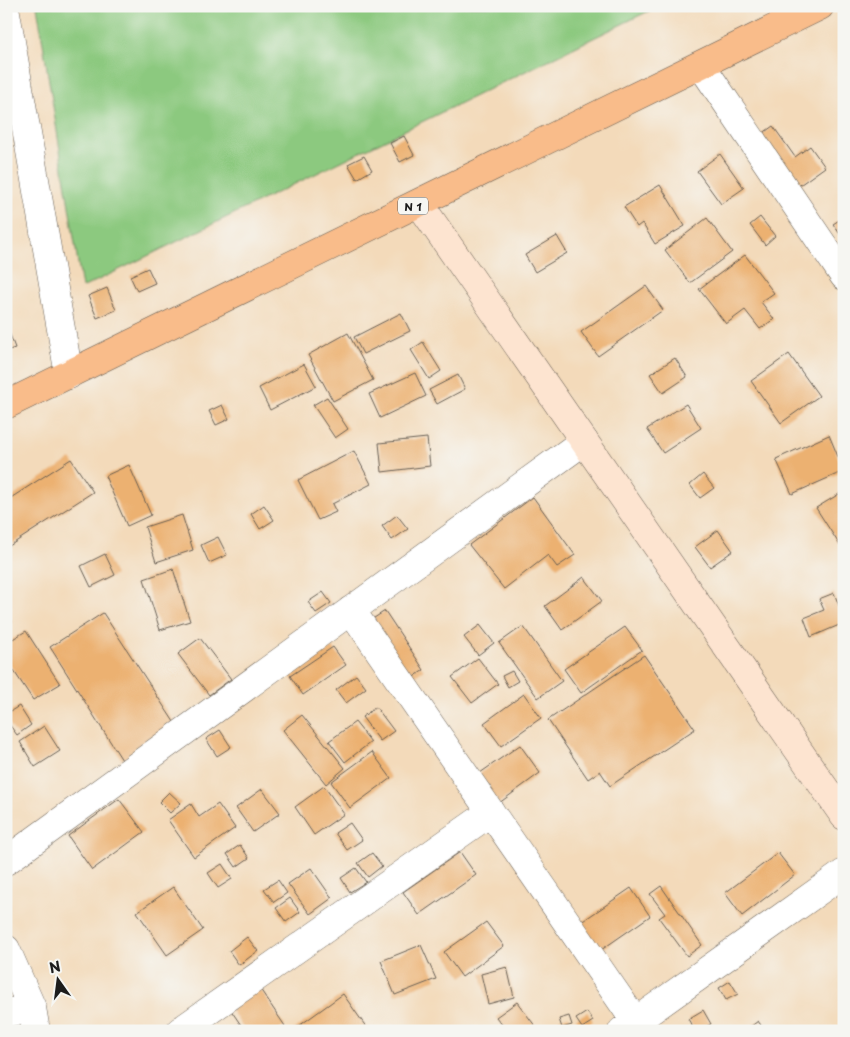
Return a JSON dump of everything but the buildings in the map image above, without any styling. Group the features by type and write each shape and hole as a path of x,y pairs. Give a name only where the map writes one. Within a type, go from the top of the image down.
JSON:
{"highway":[{"name":"N 1","path":"6,405 820,6"}],"main road":[{"path":"420,203 844,816"}],"street":[{"path":"6,13 68,375"},
{"path":"701,65 844,276"},
{"path":"6,861 584,441"},
{"path":"351,610 491,812 633,1028 844,873"},
{"path":"180,1031 491,812"},
{"path":"6,949 25,1017"}],"green space":[{"path":"37,6 659,6 82,288"}]}
